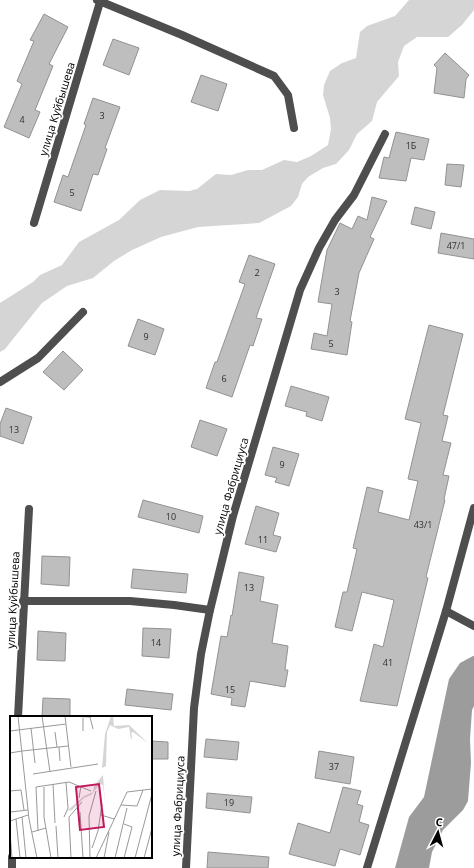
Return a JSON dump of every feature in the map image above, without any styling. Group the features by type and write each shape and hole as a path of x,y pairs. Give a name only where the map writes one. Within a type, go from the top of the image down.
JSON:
{"street":[{"path":"99,1 182,35 274,76 288,95 294,128"},
{"name":"улица Куйбышева","path":"34,223 99,1"},
{"name":"улица Фабрициуса","path":"186,868 194,708 201,654 233,516 300,290 319,248 335,220 354,195 370,167 385,134"},
{"path":"0,382 38,358 83,312"},
{"path":"367,868 446,611 474,508"},
{"name":"улица Куйбышева","path":"18,716 29,509"},
{"path":"24,601 130,601 210,610"},
{"path":"446,611 474,626"}],"shaded area":[{"path":"409,0 474,0 474,10 462,25 448,37 417,37 404,46 398,62 399,76 377,102 372,121 357,134 349,150 336,164 323,168 308,177 302,184 298,197 291,206 259,223 198,227 161,237 132,250 114,261 93,278 67,286 42,303 5,349 0,352 0,303 33,282 40,275 62,265 79,242 119,220 140,200 160,190 189,191 197,189 216,174 231,175 248,170 262,170 284,160 297,162 311,156 328,145 331,129 330,118 323,95 324,85 330,71 342,63 356,58 360,32 367,26 395,16"},
{"path":"473,656 474,706 472,710 470,739 471,763 468,801 463,810 443,830 432,852 429,868 395,868 409,817 424,797 449,679 460,663"}],"building":[{"path":"44,14 68,27 49,64 53,66 35,110 40,112 29,138 4,127 22,84 17,81 34,41 30,40"},
{"path":"113,39 139,48 129,75 103,65"},
{"path":"445,53 469,75 466,79 464,98 434,93 437,68 434,65"},
{"path":"201,75 227,84 218,111 191,102"},
{"path":"93,98 120,107 105,148 107,149 98,175 93,174 81,211 54,202 63,175 68,177 86,125 84,124"},
{"path":"396,132 429,139 424,160 411,158 406,181 379,178 384,157 389,158"},
{"path":"447,164 464,165 461,187 445,185"},
{"path":"372,197 387,201 370,237 374,239 359,273 350,321 352,322 347,355 311,349 314,333 327,336 332,304 318,302 327,250 340,223 352,229 358,216 367,220"},
{"path":"415,207 435,212 431,229 411,224"},
{"path":"441,233 474,239 474,259 438,253"},
{"path":"249,255 275,264 256,318 262,319 253,346 250,345 232,397 206,388 245,284 239,282"},
{"path":"138,319 164,329 155,355 128,346"},
{"path":"429,325 463,334 443,415 448,416 442,441 451,443 443,475 449,476 445,500 397,706 360,701 374,644 383,647 394,600 362,592 352,631 335,627 343,592 347,592 357,549 353,548 367,487 383,491 378,512 409,520 418,481 408,479 421,423 405,419"},
{"path":"63,351 83,370 64,390 43,372"},
{"path":"291,386 329,397 322,421 306,416 307,412 285,406"},
{"path":"6,408 32,417 23,444 0,436 0,424"},
{"path":"200,420 227,429 217,456 191,447"},
{"path":"273,447 299,454 289,486 275,482 277,478 265,475"},
{"path":"143,500 203,516 199,533 138,517"},
{"path":"256,506 279,513 273,535 281,537 276,552 245,544"},
{"path":"42,556 70,557 69,586 41,584"},
{"path":"133,569 188,574 186,593 131,588"},
{"path":"239,572 264,577 260,601 278,605 272,643 288,646 285,670 288,670 285,687 250,681 245,707 231,705 232,698 211,694 221,636 227,637"},
{"path":"143,628 171,629 169,658 142,656"},
{"path":"38,631 66,633 65,661 37,660"},
{"path":"127,689 173,694 171,710 125,705"},
{"path":"43,698 70,699 70,716 42,716"},
{"path":"206,739 239,742 237,760 204,757"},
{"path":"152,741 168,742 168,759 152,759"},
{"path":"319,751 354,757 350,784 315,778"},
{"path":"343,787 361,791 357,804 363,806 359,822 369,825 360,855 340,849 335,866 289,854 298,823 330,833"},
{"path":"207,793 252,797 250,813 206,808"},
{"path":"208,852 269,857 268,868 207,868"}]}
